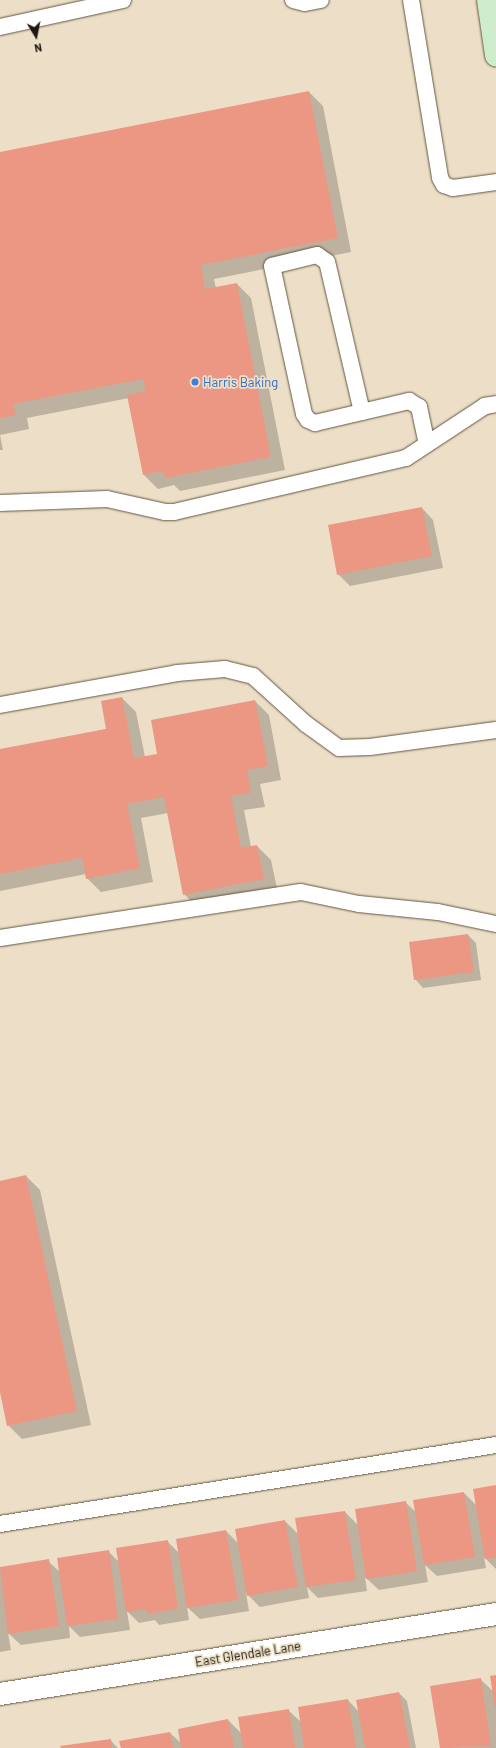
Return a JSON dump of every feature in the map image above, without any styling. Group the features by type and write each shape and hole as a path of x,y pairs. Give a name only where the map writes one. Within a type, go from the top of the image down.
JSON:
{"main road":[{"path":"488,0 496,55"}],"street":[{"name":"East Glendale Lane","path":"0,1694 496,1614"}],"lane":[{"path":"0,27 123,0"},
{"path":"293,0 305,3 322,0"},
{"path":"411,0 440,178 444,185 453,188 496,182"},
{"path":"362,412 327,262 317,255 272,266 304,414 308,420 315,423 409,402 415,403 419,407 427,444"},
{"path":"0,503 107,499 165,512 174,512 406,458 485,406 496,404"},
{"path":"0,705 177,673 225,669 253,676 306,724 339,748 370,747 496,730"},
{"path":"0,938 301,892 359,904 438,912 496,924"},
{"path":"0,1524 496,1445"}],"building":[{"path":"309,91 338,238 201,265 205,289 237,283 271,457 165,478 163,471 143,475 127,395 146,391 143,379 13,404 16,415 0,418 0,152"},
{"path":"422,507 432,556 337,575 328,525"},
{"path":"122,697 134,758 157,754 151,720 255,700 268,766 247,770 251,793 231,796 241,848 257,845 264,879 183,895 164,797 127,804 140,868 86,879 82,858 0,874 0,749 106,729 101,701"},
{"path":"468,934 474,972 414,980 409,942"},
{"path":"26,1175 77,1411 7,1426 0,1392 0,1181"},
{"path":"496,1485 496,1558 485,1559 473,1489"},
{"path":"464,1492 475,1557 424,1565 413,1500"},
{"path":"406,1501 417,1571 366,1579 355,1509"},
{"path":"345,1511 356,1580 306,1587 295,1518"},
{"path":"285,1520 298,1587 247,1596 235,1529"},
{"path":"226,1530 238,1600 187,1608 176,1539"},
{"path":"168,1540 178,1609 147,1614 146,1609 126,1612 116,1548"},
{"path":"109,1550 118,1619 67,1626 57,1558"},
{"path":"49,1559 59,1626 8,1634 0,1567"},
{"path":"496,1675 496,1708 495,1708 490,1676"},
{"path":"481,1678 491,1746 440,1748 430,1686"},
{"path":"399,1692 410,1748 365,1748 356,1700"},
{"path":"348,1699 356,1748 304,1748 298,1707"},
{"path":"289,1709 295,1748 243,1748 238,1717"},
{"path":"228,1719 234,1748 181,1748 178,1729"},
{"path":"170,1732 173,1748 121,1748 119,1741"},
{"path":"111,1739 112,1748 61,1748 60,1746"}],"place":[{"name":"Harris Baking","path":"195,382"}]}
